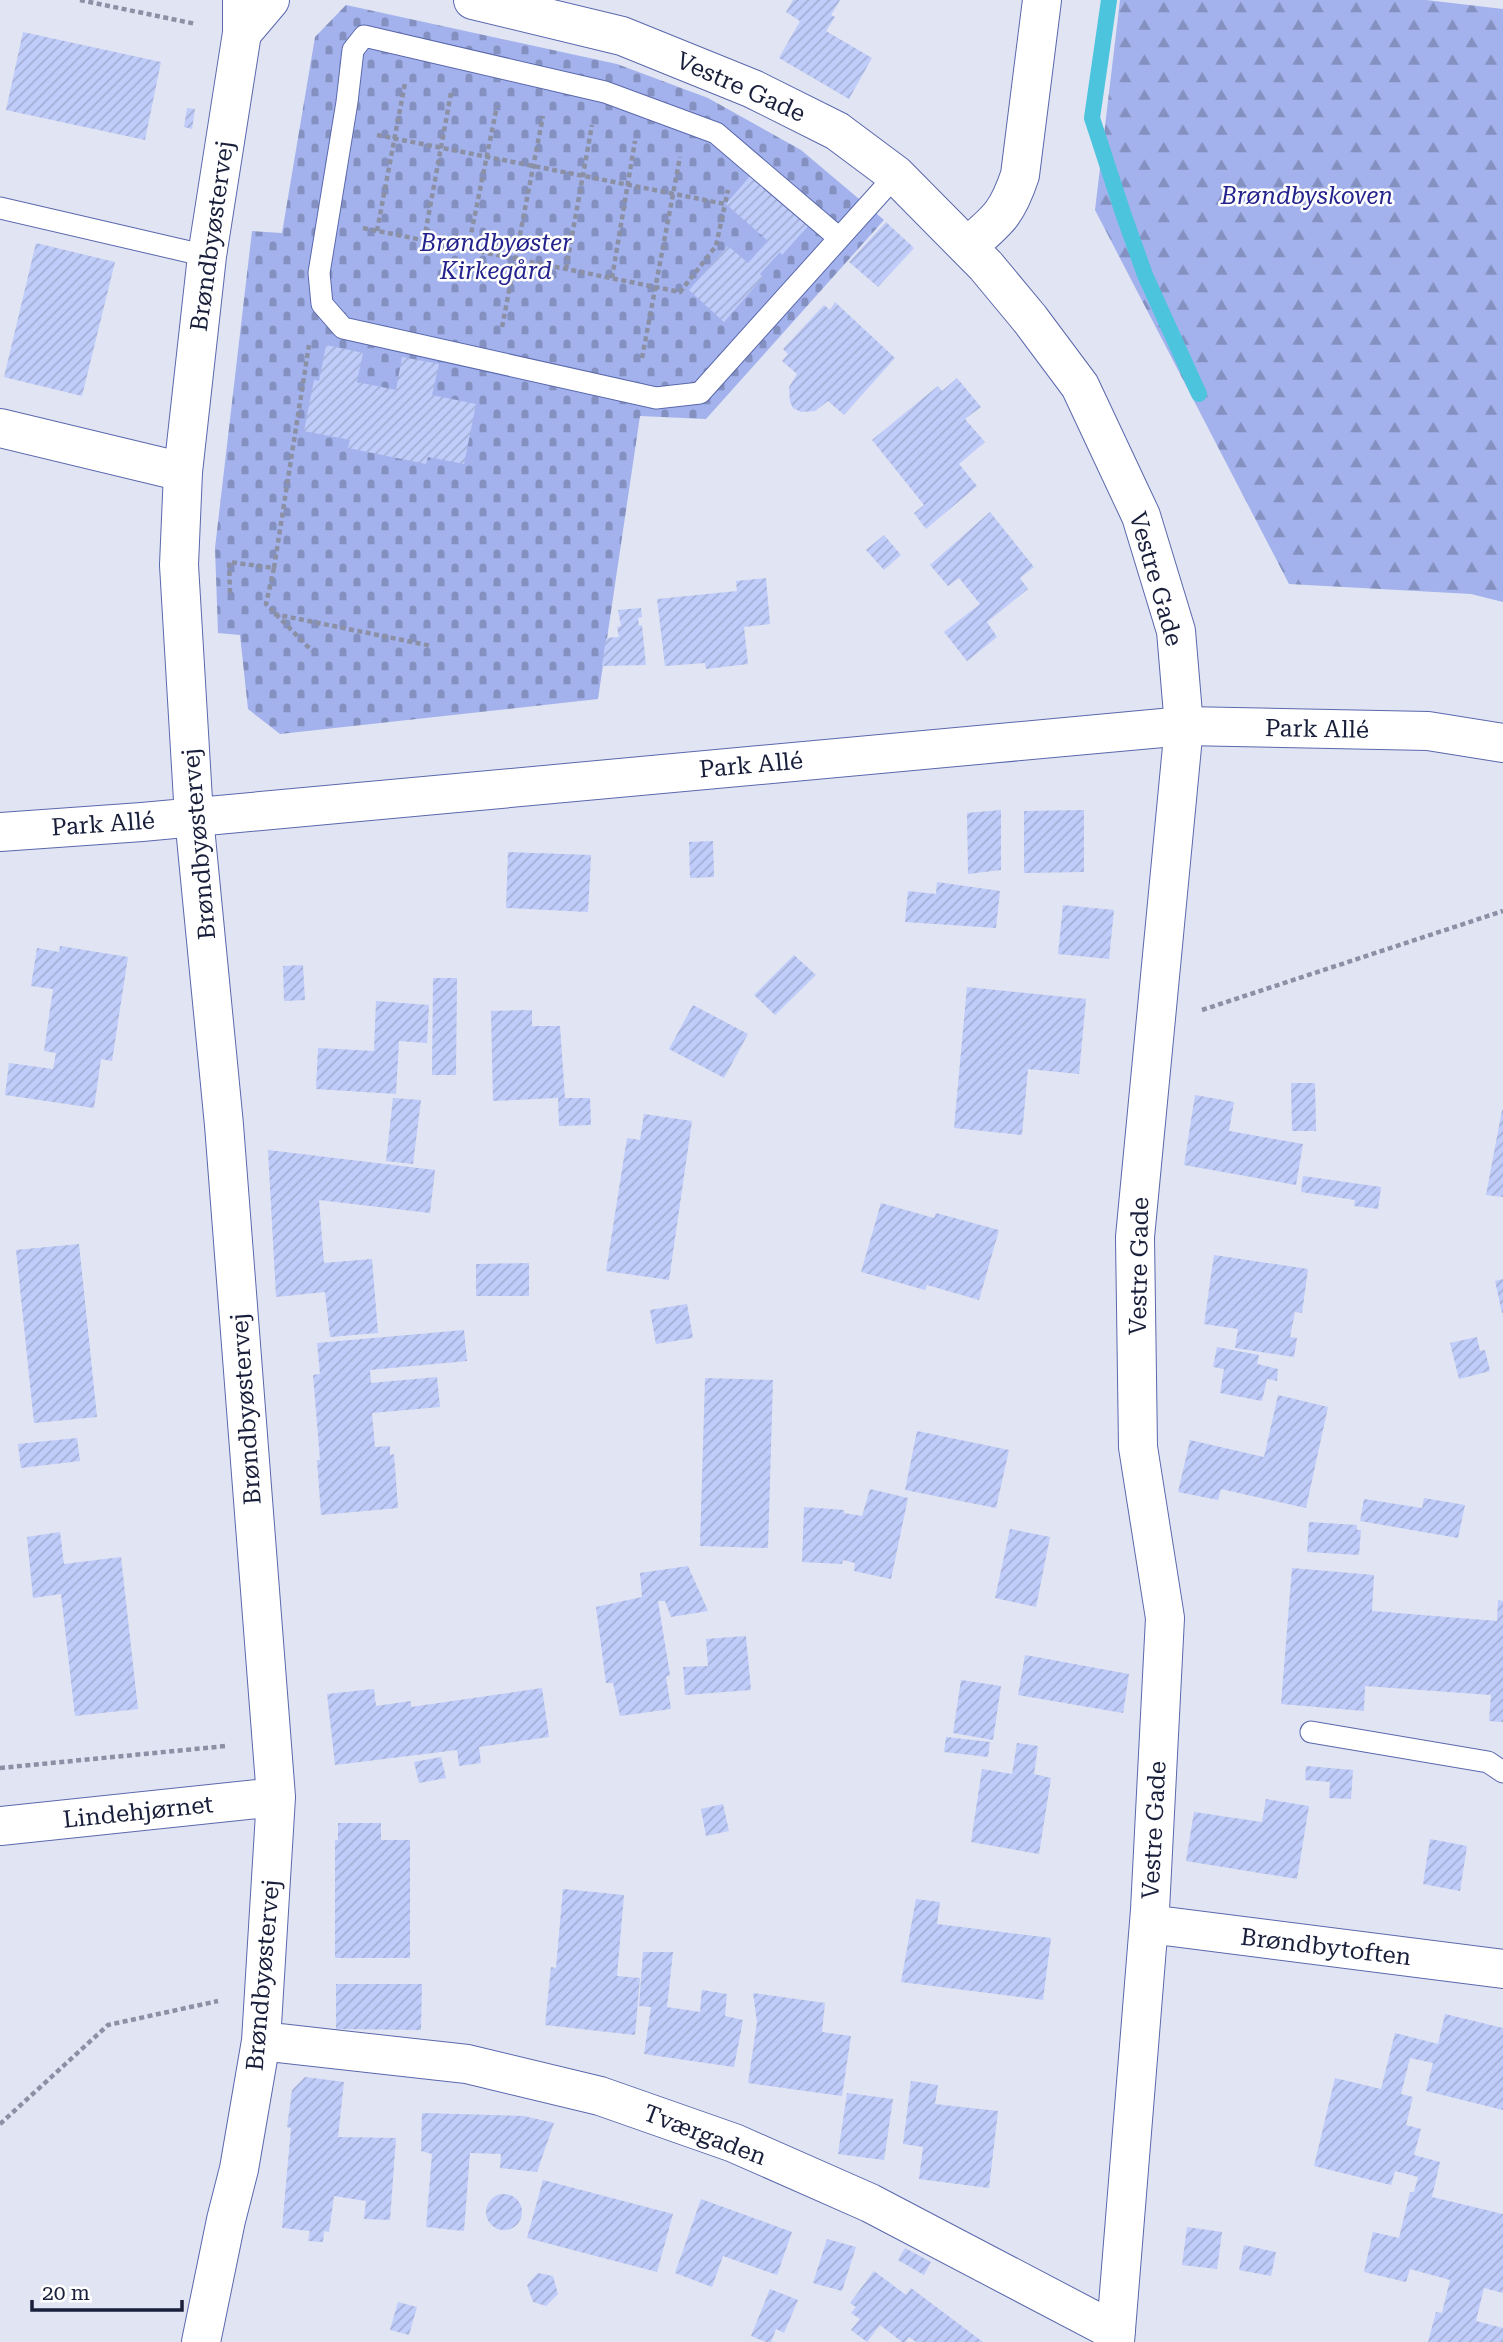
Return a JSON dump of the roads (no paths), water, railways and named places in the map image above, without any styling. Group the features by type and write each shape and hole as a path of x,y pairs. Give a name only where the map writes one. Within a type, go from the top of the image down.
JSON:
{"street":[{"path":"242,16 270,0"},
{"name":"Vestre Gade","path":"474,0 622,36 753,89 837,131 896,175 968,246 1030,319 1080,386 1141,516 1176,631 1184,726 1135,1237 1138,1447 1165,1618 1149,1924 1115,2337"},
{"path":"968,246 1002,216 1011,203 1020,175 1042,0"},
{"name":"Brøndbyøstervej","path":"201,2342 239,2169 261,2041 276,1797 219,1071 194,817 179,565 183,472 207,256 242,16"},
{"path":"0,428 183,472"},
{"name":"Park Allé","path":"0,832 194,817 1184,726 1428,731 1503,743"},
{"name":"Lindehjørnet","path":"0,1826 276,1797"},
{"name":"Brøndbytoften","path":"1149,1924 1503,1969"},
{"name":"Tværgaden","path":"261,2041 467,2064 600,2096 734,2143 870,2203 1115,2337"}],"lane":[{"path":"839,238 716,133 597,91 364,36 353,50 319,273 322,304 343,328 656,398 700,393 896,175"},
{"path":"0,208 207,256"},
{"path":"1311,1731 1488,1762 1503,1772"}],"waterway":[{"path":"1109,0 1092,118 1145,275 1199,394"}],"park label":[{"name":"Brøndbyskoven","path":"1307,196"},
{"name":"Brøndbyøster Kirkegård","path":"496,257"}]}
